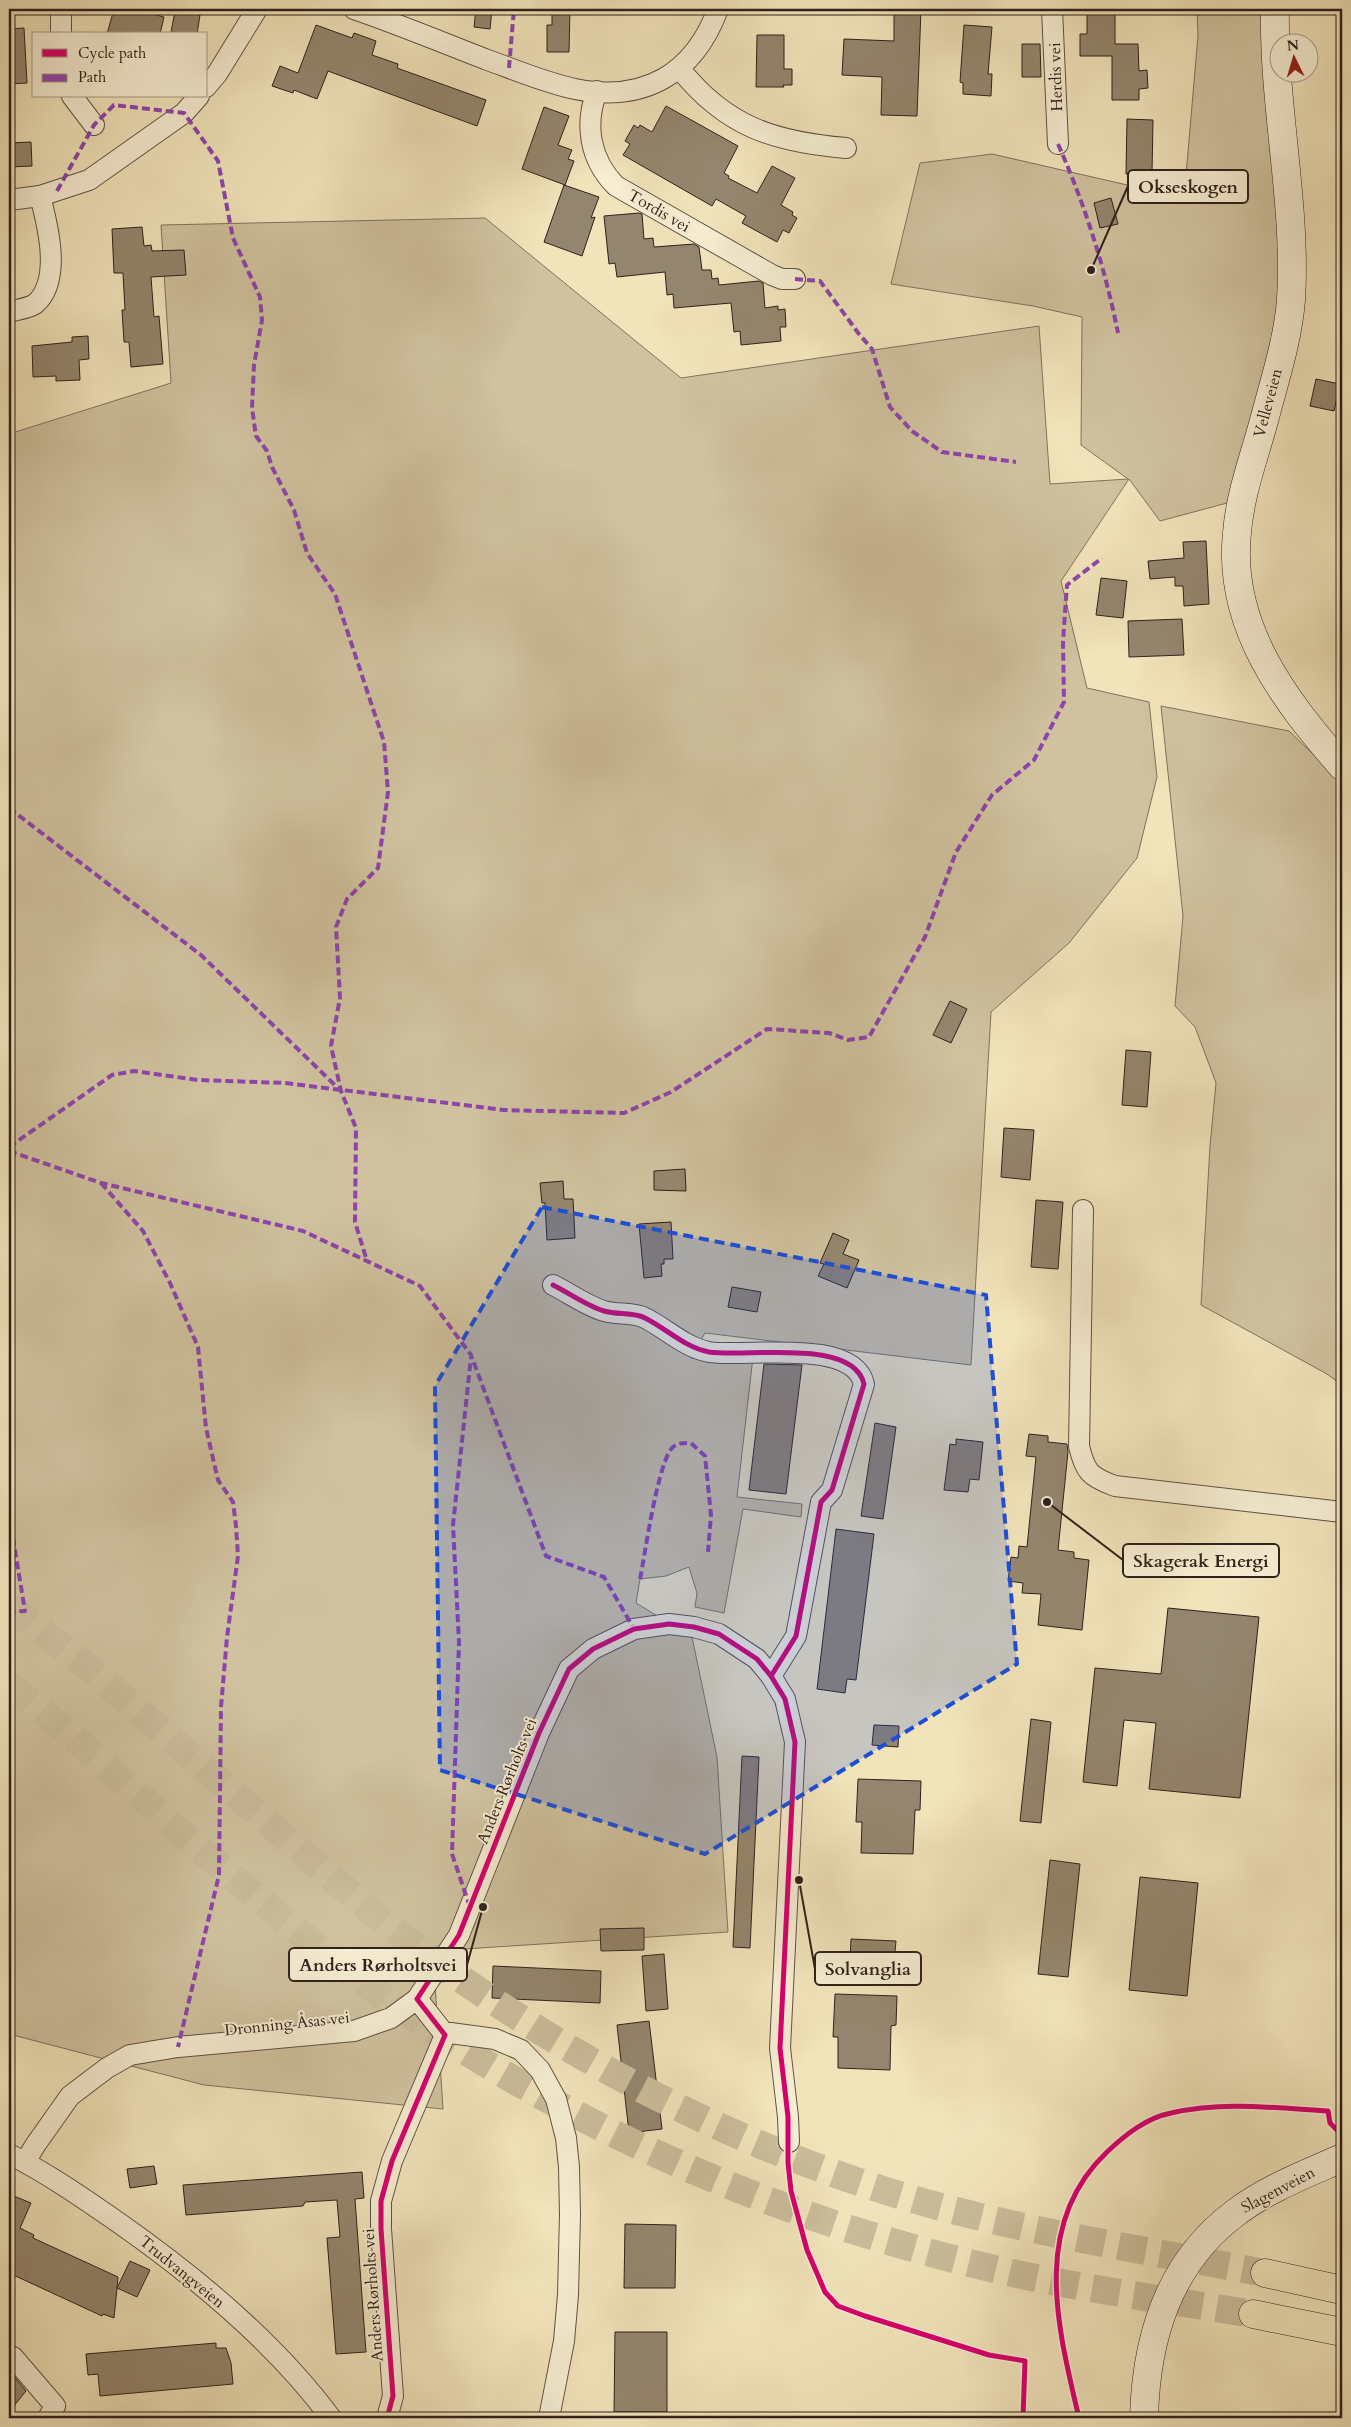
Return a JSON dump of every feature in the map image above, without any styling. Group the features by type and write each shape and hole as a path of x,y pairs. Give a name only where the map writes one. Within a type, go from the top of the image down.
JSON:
{"main road":[{"name":"Velleveien","path":"1275,9 1275,62 1290,241 1291,301 1282,350 1242,499 1236,534 1236,564 1243,605 1261,656 1277,685 1295,710 1342,766"},
{"name":"Slagenveien","path":"1144,2418 1149,2352 1169,2294 1190,2259 1234,2214 1264,2194 1342,2158"},
{"path":"1266,2272 1342,2290"},
{"path":"1253,2314 1342,2332"}],"street":[{"path":"60,32 61,9"},
{"path":"208,85 217,74 257,9"},
{"path":"354,9 509,68 574,89 597,91 623,91 640,88 666,78 680,69 694,55 710,30 718,9"},
{"name":"Herdis vei","path":"1052,9 1058,144"},
{"path":"680,69 705,96 727,115 754,129 790,141 846,148"},
{"name":"Tordis vei","path":"597,91 591,108 592,138 598,164 616,186 772,275 782,279 794,279"},
{"path":"74,98 94,125"},
{"path":"9,200 40,196 89,180 184,113 197,98"},
{"path":"9,312 34,305 48,286 50,236 40,196"},
{"path":"1082,1210 1079,1446 1084,1466 1097,1479 1115,1486 1342,1512"},
{"path":"554,1284 603,1311 644,1317 677,1340 709,1352 811,1354 850,1363 862,1375 864,1384 832,1490 821,1502 796,1636 771,1676"},
{"name":"Anders Rørholts vei","path":"387,2418 393,2396 381,2229 381,2201 392,2161 445,2035 417,1999 459,1935 539,1733 569,1669 593,1649 634,1629 670,1624 694,1626 719,1634 757,1659 771,1676 785,1699 794,1742 780,2048 788,2109 789,2142"},
{"path":"417,1999 443,2032 495,2039 521,2050 540,2070 556,2099 566,2138 570,2215 568,2295 564,2341 549,2418"},
{"name":"Dronning Åsas vei","path":"17,2158 36,2144 70,2096 107,2068 130,2055 178,2047 354,2032 391,2018 417,1999"},
{"name":"Trudvangveien","path":"17,2158 97,2208 173,2261 246,2325 312,2393 331,2418"},
{"path":"13,2357 55,2406 48,2418"}],"highlighted area":[{"path":"542,1207 986,1295 1017,1664 705,1854 440,1770 435,1386"}],"shaded area":[{"path":"1197,9 1279,9 1280,32 1268,32 1268,82 1282,82 1290,241 1242,499 1160,521 1129,479 1061,581 1087,688 1149,702 1157,777 1137,858 1069,943 991,1012 971,1365 705,1333 691,1358 753,1357 737,1497 802,1504 801,1517 743,1509 724,1613 695,1607 697,1593 689,1567 666,1576 640,1579 636,1603 692,1637 717,1757 728,1932 433,1951 443,2109 204,2085 9,2034 9,434 171,383 161,225 485,218 681,378 1039,326 1050,484 1128,479 1081,445 1082,317 1033,306 891,284 920,163 992,154 1184,198 1198,36"},
{"path":"1161,706 1289,731 1342,782 1342,1385 1327,1374 1201,1305 1210,1146 1216,1083 1195,1027 1175,1006 1183,916"}],"building":[{"path":"114,9 132,13 133,9 164,17 160,32 108,32"},
{"path":"476,9 492,9 490,29 474,27"},
{"path":"552,9 570,9 569,52 547,52 547,25 552,25"},
{"path":"894,9 921,9 917,116 881,115 882,77 842,75 844,39 894,41"},
{"path":"1087,9 1115,9 1115,44 1138,44 1139,71 1147,70 1148,88 1139,89 1139,100 1112,100 1112,56 1080,56 1080,34 1087,34"},
{"path":"175,11 200,15 197,32 171,32"},
{"path":"316,25 352,38 354,33 376,41 372,55 398,64 397,68 486,100 477,126 328,71 317,99 294,90 293,93 272,86 280,66 298,73"},
{"path":"964,25 992,27 988,74 992,74 991,96 963,94 963,83 960,82"},
{"path":"24,28 27,83 9,84 9,29"},
{"path":"757,35 784,35 784,69 792,69 792,85 783,85 784,87 756,87"},
{"path":"1022,44 1040,44 1041,77 1022,77"},
{"path":"666,106 738,146 724,173 729,176 728,178 757,193 772,166 795,178 781,205 793,212 792,215 797,218 789,233 783,230 777,242 742,223 746,216 716,199 712,206 623,155 630,144 625,141 634,125 638,128 640,125 652,132"},
{"path":"544,107 569,116 558,145 572,150 568,159 574,161 565,185 522,169"},
{"path":"1127,119 1153,120 1152,174 1126,174"},
{"path":"31,142 32,166 9,167 9,143"},
{"path":"564,185 599,197 591,218 595,217 582,256 544,242"},
{"path":"1111,198 1118,224 1100,228 1094,203"},
{"path":"642,214 644,239 653,238 654,247 694,244 699,247 702,270 711,270 712,279 718,278 719,285 759,281 763,283 765,308 778,306 778,310 785,309 786,327 780,327 781,341 741,345 740,331 734,332 731,303 674,308 673,294 667,295 665,272 617,277 615,263 609,264 604,216"},
{"path":"142,227 144,246 151,245 152,251 184,250 186,275 151,277 154,317 159,316 163,364 131,367 129,342 124,342 122,310 125,310 123,273 114,273 112,229"},
{"path":"88,336 89,359 79,360 80,380 56,381 56,376 33,377 32,346 72,342 72,337"},
{"path":"1316,379 1340,384 1334,411 1310,406"},
{"path":"1206,541 1209,604 1184,606 1183,586 1175,586 1175,577 1150,579 1148,561 1184,558 1183,542"},
{"path":"1101,578 1127,581 1123,618 1096,615"},
{"path":"1182,619 1184,655 1129,657 1128,621"},
{"path":"950,1001 967,1009 951,1043 933,1035"},
{"path":"1126,1050 1151,1052 1147,1107 1122,1105"},
{"path":"1004,1128 1034,1130 1030,1180 1001,1177"},
{"path":"685,1169 686,1191 654,1190 654,1171"},
{"path":"563,1181 564,1199 573,1199 575,1238 547,1240 545,1203 542,1203 540,1183"},
{"path":"1036,1200 1063,1202 1058,1269 1031,1267"},
{"path":"671,1222 673,1259 664,1259 664,1264 661,1264 662,1276 644,1278 639,1224"},
{"path":"833,1233 849,1240 843,1254 859,1260 847,1288 818,1276 824,1264 820,1263"},
{"path":"732,1287 761,1292 757,1312 728,1307"},
{"path":"764,1364 802,1365 786,1494 749,1490"},
{"path":"875,1423 896,1427 883,1519 861,1516"},
{"path":"1029,1434 1048,1436 1048,1442 1067,1444 1068,1452 1058,1550 1074,1552 1074,1558 1089,1560 1082,1630 1038,1625 1041,1594 1022,1593 1023,1583 1008,1581 1011,1557 1018,1558 1019,1546 1027,1547 1036,1457 1026,1456"},
{"path":"956,1439 983,1442 979,1480 970,1479 968,1492 944,1490 950,1444 956,1445"},
{"path":"836,1529 874,1534 856,1680 847,1679 845,1693 817,1689"},
{"path":"1168,1608 1259,1617 1240,1798 1149,1789 1156,1723 1124,1720 1117,1786 1083,1782 1095,1668 1161,1674"},
{"path":"1031,1719 1051,1722 1041,1823 1020,1821"},
{"path":"874,1725 899,1726 898,1747 872,1745"},
{"path":"742,1756 759,1757 750,1948 733,1947"},
{"path":"858,1779 921,1781 920,1810 915,1810 913,1854 861,1853 862,1822 856,1822"},
{"path":"1050,1860 1080,1864 1068,1977 1038,1974"},
{"path":"1140,1877 1198,1883 1187,1996 1129,1990"},
{"path":"644,1928 644,1950 601,1951 600,1929"},
{"path":"851,1939 896,1941 894,1962 850,1960"},
{"path":"664,1954 668,2009 646,2011 642,1956"},
{"path":"493,1966 601,1971 600,2003 492,1998"},
{"path":"835,1994 897,1996 896,2025 891,2026 890,2070 838,2068 838,2037 833,2037"},
{"path":"649,2021 662,2129 629,2133 617,2025"},
{"path":"154,2166 157,2184 130,2188 127,2169"},
{"path":"362,2172 364,2198 355,2199 366,2352 336,2354 327,2238 340,2237 337,2200 305,2202 303,2206 186,2215 183,2185"},
{"path":"9,2194 31,2203 20,2228 34,2235 33,2238 118,2277 114,2318 103,2314 102,2316 9,2273"},
{"path":"625,2224 676,2225 675,2288 624,2288"},
{"path":"130,2261 150,2270 137,2297 117,2288"},
{"path":"615,2332 667,2332 667,2412 614,2412"},
{"path":"216,2343 216,2348 226,2348 231,2363 233,2384 100,2396 98,2374 88,2375 86,2354"},
{"path":"9,2370 26,2391 9,2412"}],"tunnel":[{"path":"9,1606 84,1664 371,1912 429,1956 549,2036 676,2106 808,2164 877,2188 925,2202 1021,2226 1265,2273"},
{"path":"9,1685 73,1737 236,1880 342,1966 416,2019 493,2068 573,2113 654,2153 738,2189 824,2220 911,2247 999,2270 1062,2283 1253,2314"}],"marked path":[{"path":"509,68 514,9"},
{"path":"57,191 94,125 114,105 184,113 218,161 233,238 260,297 262,320 254,365 252,408 256,436 267,451 272,467 294,510 307,553 335,594 384,742 388,792 378,868 347,899 336,927 340,998 331,1046 341,1091 356,1128 355,1222 367,1261"},
{"path":"1058,144 1077,190 1093,237 1118,333"},
{"path":"795,279 820,281 872,349 890,407 912,431 942,452 1016,462"},
{"path":"9,1147 112,1075 134,1071 198,1080 285,1083 504,1110 624,1113 671,1092 767,1029 829,1033 848,1040 869,1037 925,937 956,852 992,795 1034,760 1064,702 1063,641 1067,585 1102,558"},
{"path":"9,808 201,955 341,1091"},
{"path":"9,1151 101,1183 303,1231 420,1286 471,1355 546,1556 604,1577 634,1629"},
{"path":"101,1183 143,1231 170,1283 198,1347 206,1428 218,1480 233,1502 236,1526 238,1556 227,1637 221,1707 219,1875 178,2047"},
{"path":"470,1907 452,1854 459,1642 453,1525 471,1357"},
{"path":"640,1579 662,1470 667,1455 673,1447 679,1444 691,1443 705,1456 711,1515 708,1552"},
{"path":"9,1514 25,1611 9,1612"}],"cycle path":[{"path":"553,1285 598,1309 641,1316 700,1350 726,1353 771,1352 820,1355 840,1360 856,1369 864,1384 832,1490 821,1502 796,1636 771,1676"},
{"path":"387,2418 393,2396 381,2229 381,2201 392,2161 445,2035 417,1999 459,1935 539,1733 569,1669 593,1649 634,1629 669,1624 694,1627 719,1634 757,1659 771,1676 785,1699 795,1742 780,2048 788,2117 788,2163 791,2191 807,2250 825,2292 838,2306 865,2316 989,2355 1025,2361 1023,2418"},
{"path":"1079,2418 1058,2314 1056,2279 1059,2245 1067,2212 1083,2181 1107,2152 1145,2123 1162,2115 1210,2107 1250,2106 1328,2111 1330,2123 1342,2135"}],"place":[{"name":"Okseskogen","path":"1091,270"},
{"name":"Skagerak Energi","path":"1047,1502"},
{"name":"Solvanglia","path":"799,1880"},
{"name":"Anders Rørholtsvei","path":"483,1907"}]}
